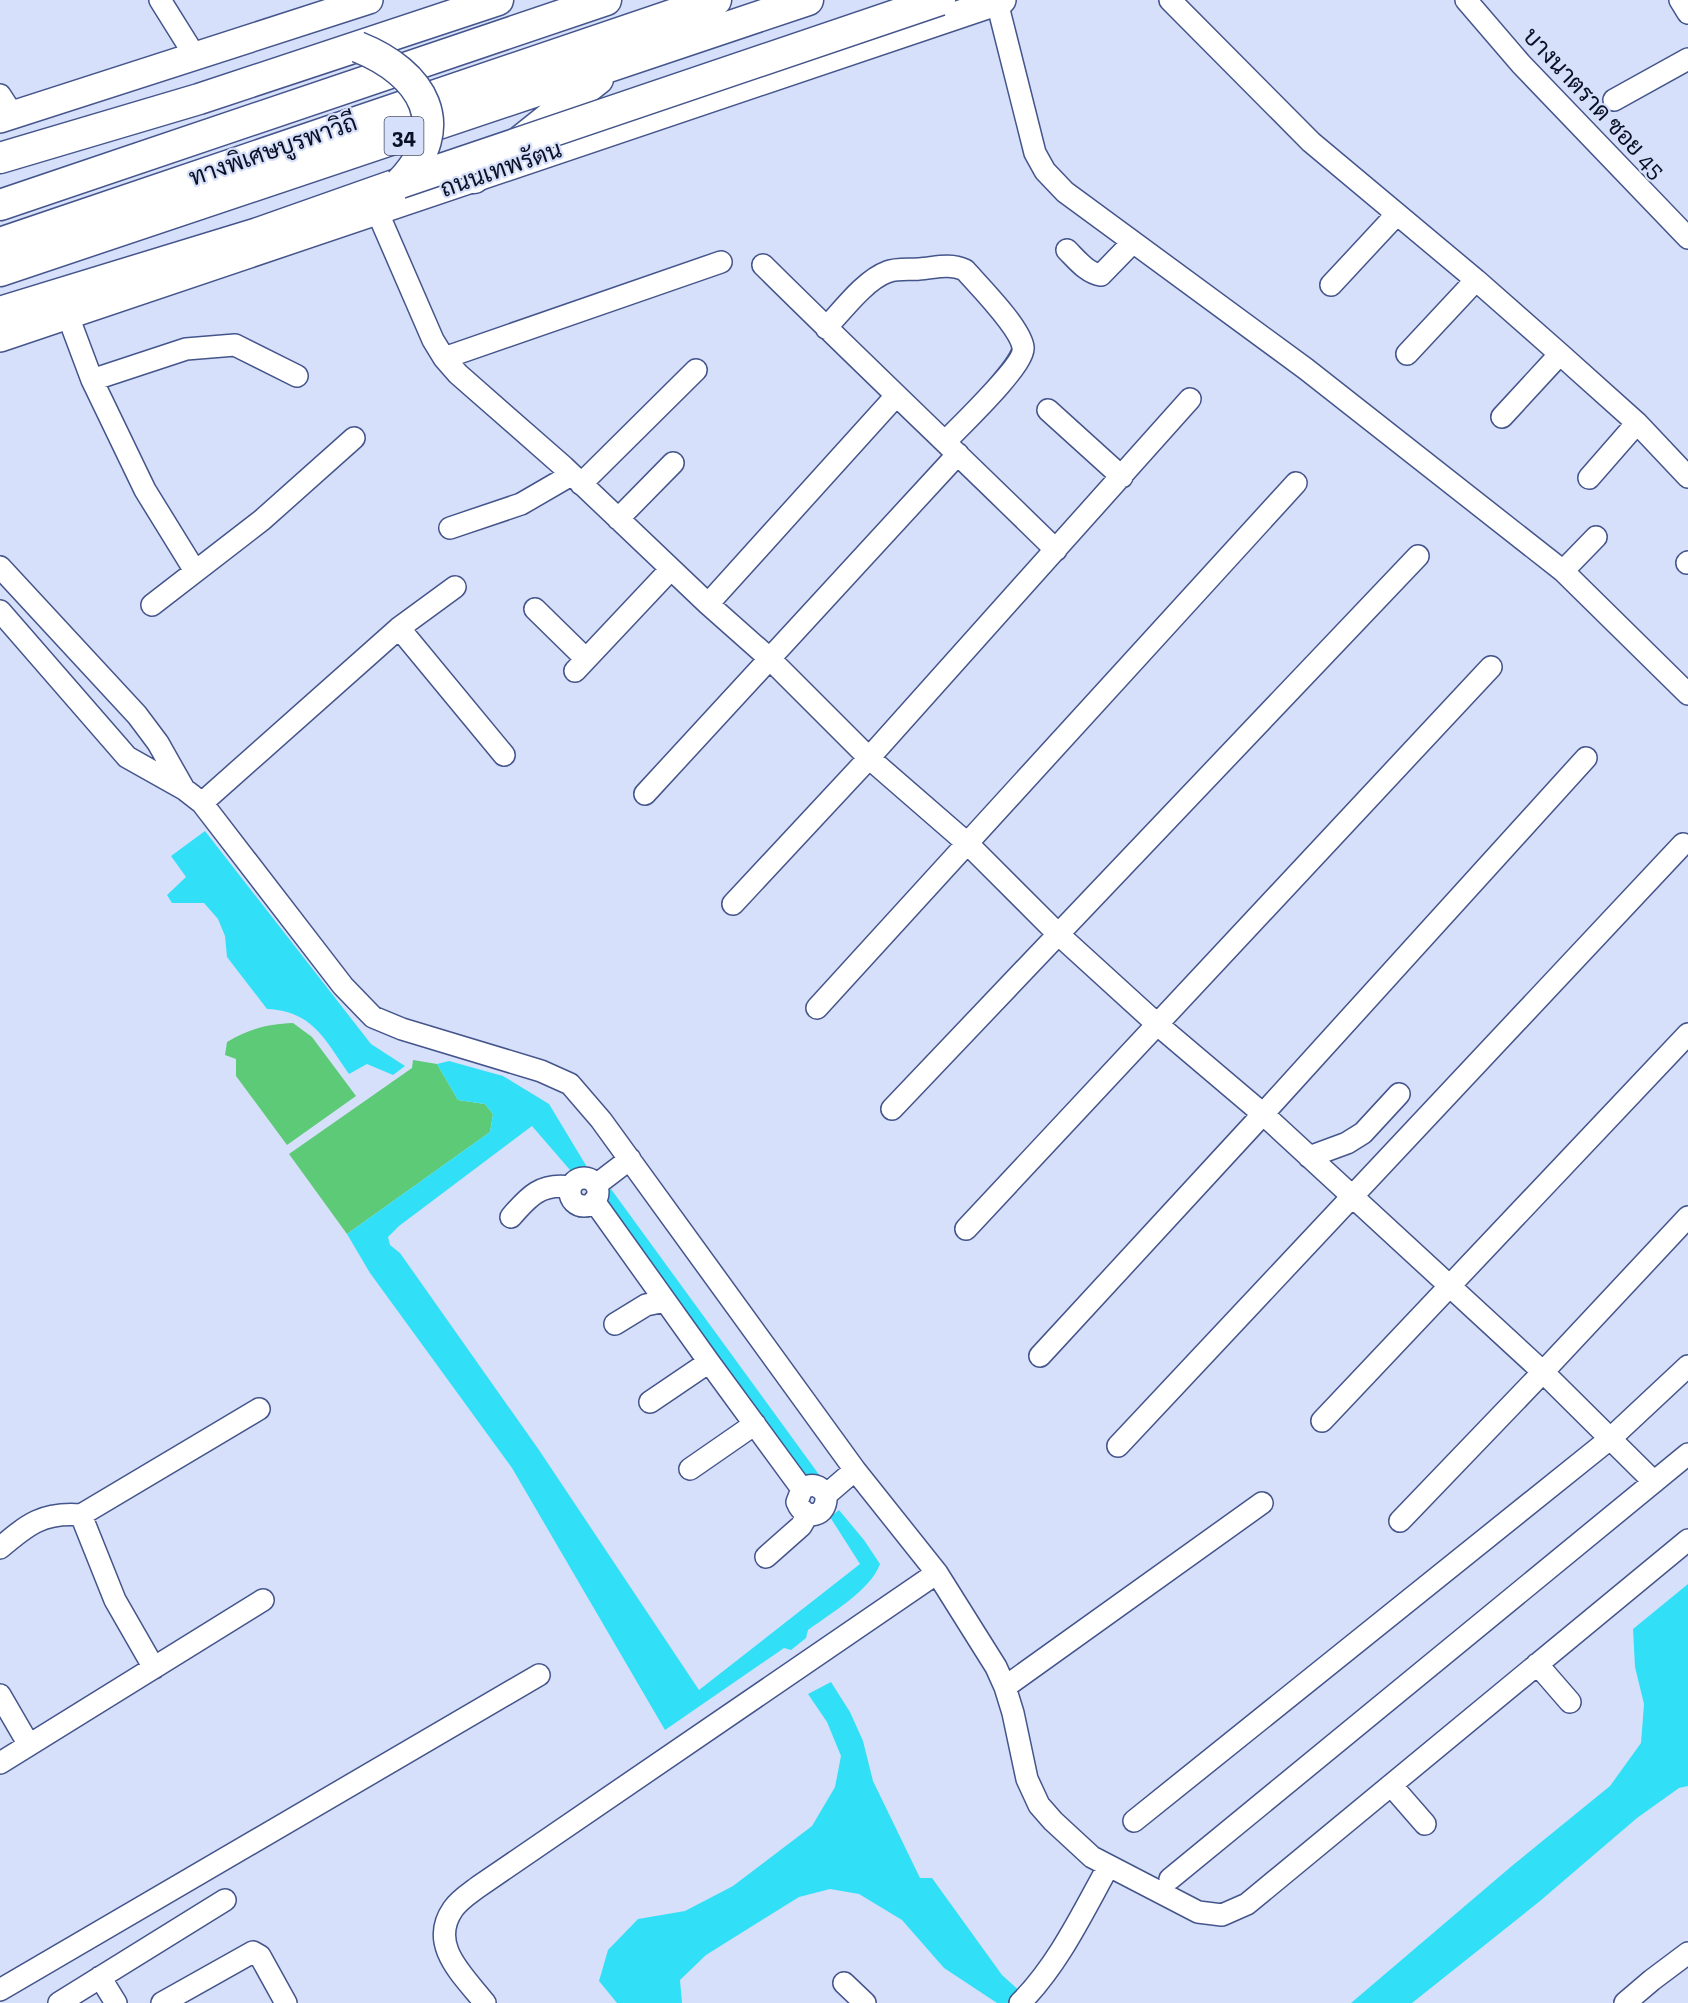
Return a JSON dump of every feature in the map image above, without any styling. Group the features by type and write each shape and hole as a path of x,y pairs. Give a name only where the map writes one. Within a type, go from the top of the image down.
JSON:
{"highway":[{"path":"0,158 199,99 498,0"},
{"path":"0,191 567,0"},
{"name":"ทางพิเศษบูรพาวิถี","path":"0,205 606,0"},
{"name":"ทางพิเศษบูรพาวิถี","path":"0,243 716,0"},
{"name":"34","path":"0,270 808,0"},
{"path":"0,312 258,232 940,0"},
{"path":"358,46 402,71 419,91 425,106 428,119 424,151 413,171 400,183"},
{"path":"474,178 615,66"}],"main road":[{"path":"4,110 195,56 369,0"},
{"name":"ถนนเทพรัตน","path":"0,338 999,1"}],"street":[{"path":"160,0 195,56"},
{"path":"1170,0 1311,142 1476,280 1560,354 1637,423 1688,477"},
{"name":"บางนาตราด ซอย 45","path":"1466,0 1521,64 1688,238"},
{"path":"1680,0 1688,13"},
{"path":"999,1 1035,153 1045,171 1065,192 1306,369 1563,571 1688,694"},
{"path":"1614,100 1688,59"},
{"path":"377,212 433,340 444,358 458,374 770,659 869,758 968,844 1057,933 1158,1025 1263,1114 1543,1372 1654,1482"},
{"path":"1331,285 1397,214"},
{"path":"1066,250 1085,268 1094,274 1101,275 1133,242"},
{"path":"444,358 721,262"},
{"path":"763,265 895,397 1056,550"},
{"path":"645,794 770,659 951,448 1023,352 1023,344 1015,330 965,270 957,266 888,271 869,283 826,328"},
{"path":"1407,354 1476,280"},
{"path":"68,316 92,380 145,490 195,571"},
{"path":"92,380 186,349 235,345 297,376"},
{"path":"1502,417 1560,354"},
{"path":"450,528 521,504 572,476 696,370"},
{"path":"708,604 895,397"},
{"path":"733,903 869,758 1190,399"},
{"path":"1048,410 1122,477"},
{"path":"1589,478 1637,423"},
{"path":"152,605 262,520 354,438"},
{"path":"618,519 673,463"},
{"path":"817,1008 1296,483"},
{"path":"1563,571 1596,537"},
{"path":"892,1109 1418,556"},
{"path":"0,567 137,715 158,743 184,789"},
{"path":"535,609 580,665 671,569"},
{"path":"202,803 399,628 455,587"},
{"path":"0,611 127,757 184,789 202,803 343,986 373,1017 402,1029 541,1071 570,1084 630,1159 855,1470 938,1573 996,1667 1005,1687 1014,1713 1028,1779 1039,1805 1092,1857 1108,1867 1198,1912 1222,1915 1247,1904 1688,1540"},
{"path":"25,639 48,619"},
{"path":"399,628 504,755"},
{"path":"966,1229 1491,667"},
{"path":"1040,1356 1586,758"},
{"path":"1118,1446 1683,844"},
{"path":"1322,1421 1688,1034"},
{"path":"1310,1157 1347,1143 1363,1133 1399,1094"},
{"path":"511,1217 523,1203 549,1186 555,1185 570,1187 571,1198 579,1205 585,1205 630,1159"},
{"path":"595,1193 665,1301 802,1489"},
{"path":"1400,1521 1688,1216"},
{"path":"615,1324 646,1305 665,1301"},
{"path":"650,1402 709,1362"},
{"path":"1134,1821 1611,1438 1688,1366"},
{"path":"0,1548 43,1518 61,1514 81,1515 259,1409"},
{"path":"690,1469 755,1424"},
{"path":"1170,1879 1688,1454"},
{"path":"826,1495 855,1470"},
{"path":"808,1485 816,1485 822,1489 827,1502 819,1513 808,1514 800,1508 797,1502 802,1489 808,1485"},
{"path":"1005,1687 1262,1503"},
{"path":"766,1557 801,1526 808,1514"},
{"path":"81,1515 115,1600 154,1668"},
{"path":"485,2003 450,1959 443,1928 454,1908 478,1887 938,1573"},
{"path":"0,1763 263,1600"},
{"path":"1538,1664 1570,1702"},
{"path":"8,2003 0,1990 538,1675"},
{"path":"0,1695 29,1745"},
{"path":"1391,1785 1425,1824"},
{"path":"1022,2001 1068,1940 1108,1867"},
{"path":"59,2003 225,1900"},
{"path":"162,2003 253,1952 261,1956 286,2003"},
{"path":"1625,2003 1688,1953"},
{"path":"100,1977 116,2003"},
{"path":"844,1983 866,2003"}],"green space":[{"path":"293,1023 312,1037 356,1096 287,1145 236,1076 236,1059 225,1055 227,1042 243,1034 266,1026"},
{"path":"413,1060 437,1064 458,1100 485,1104 493,1114 490,1132 347,1234 289,1154 412,1068"}],"water":[{"path":"205,831 371,1044 405,1066 393,1075 367,1064 349,1074 325,1039 307,1021 283,1011 267,1009 227,957 225,936 218,919 204,903 172,903 167,895 186,877 171,856"},
{"path":"449,1061 503,1076 549,1104 590,1172 570,1170 532,1126 399,1226 388,1237 390,1245 400,1253 539,1450 699,1690 860,1564 830,1517 839,1510 880,1564 875,1574 859,1592 808,1630 806,1638 791,1650 784,1648 665,1730 512,1468 370,1273 347,1234 490,1132 493,1114 485,1104 458,1100 437,1064"},
{"path":"611,1189 820,1476 818,1482 809,1484 600,1199"},
{"path":"1688,1584 1688,1786 1679,1788 1637,1818 1540,1901 1412,2003 1351,2003 1610,1786 1641,1743 1644,1704 1635,1667 1633,1629"},
{"path":"831,1682 850,1712 863,1741 873,1781 920,1878 932,1878 1002,1975 1033,2003 997,2003 944,1968 902,1920 859,1894 830,1889 799,1897 706,1955 680,1980 682,2003 617,2003 599,1981 608,1950 638,1919 685,1911 733,1886 812,1826 835,1787 841,1756 827,1722 808,1694"}]}
